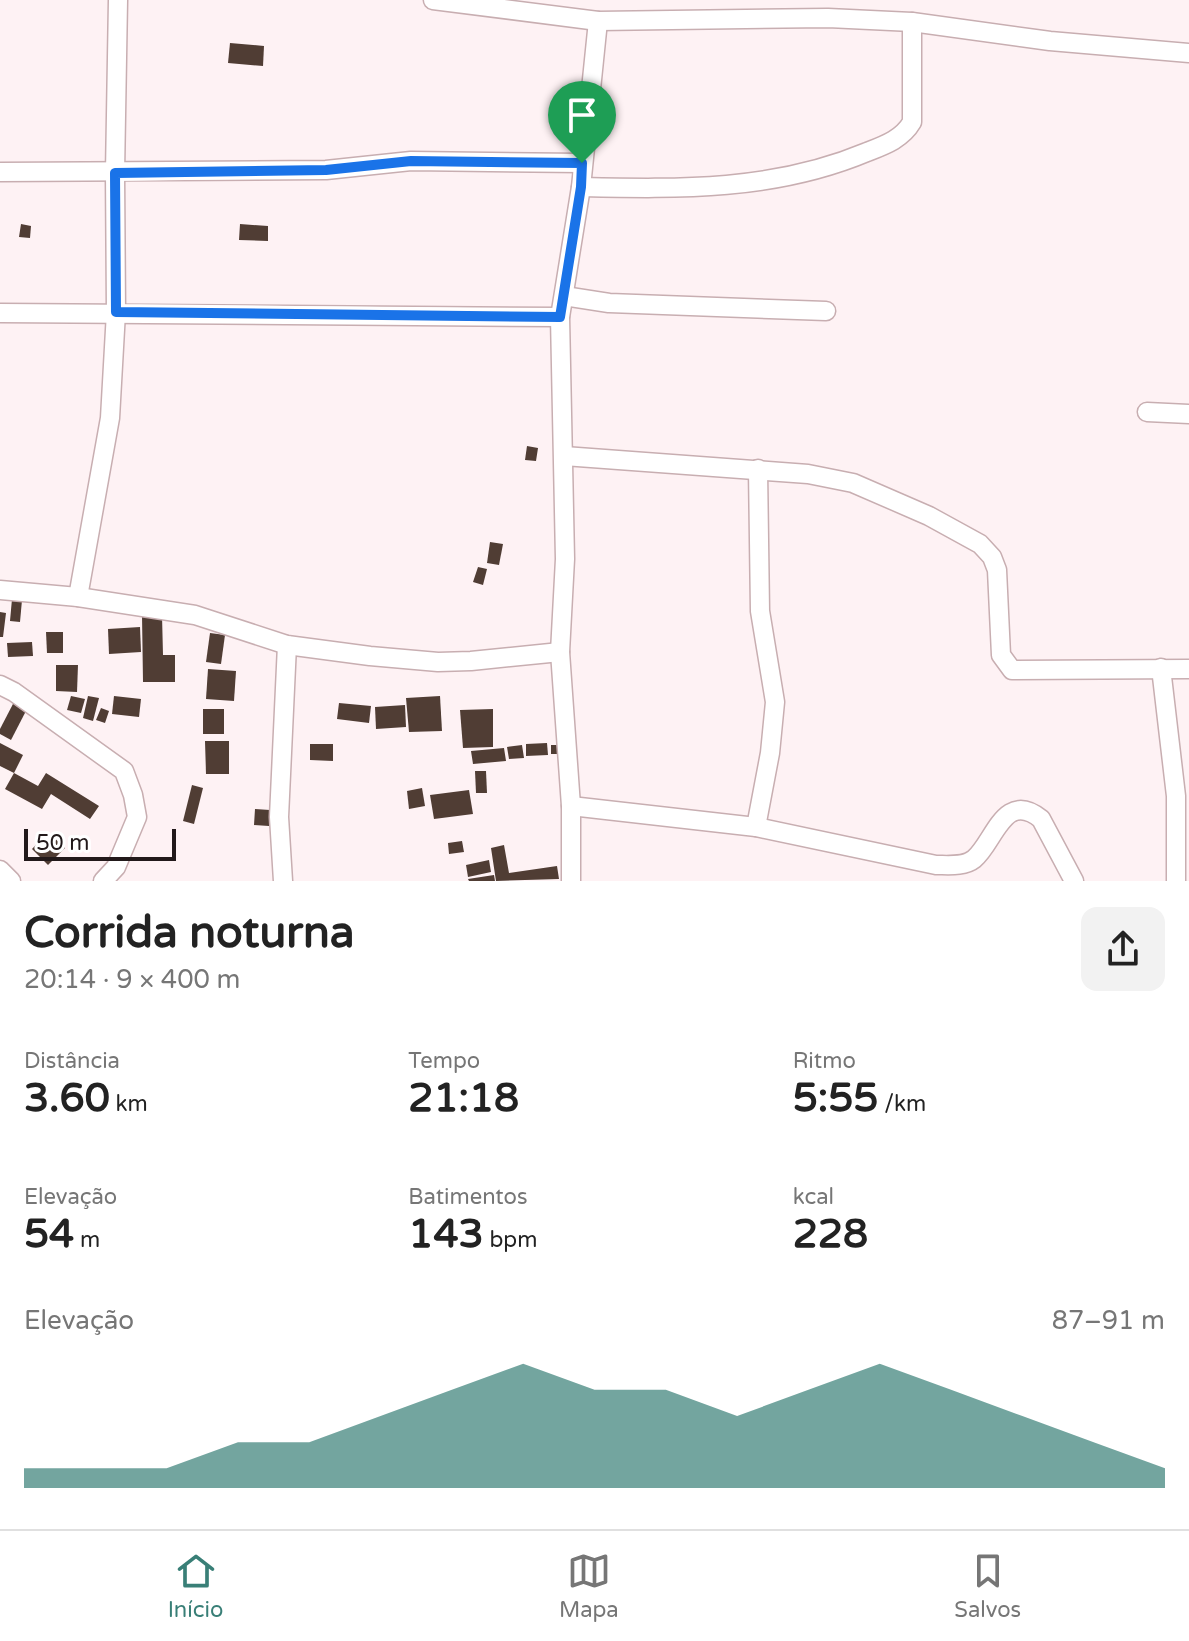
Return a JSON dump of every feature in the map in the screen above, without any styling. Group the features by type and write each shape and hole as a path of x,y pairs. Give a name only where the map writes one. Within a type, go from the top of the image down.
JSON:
{"street":[{"path":"78,597 110,418 116,312 118,0"},
{"path":"433,0 598,21 830,9 1050,41 1189,53"},
{"path":"571,881 571,806 560,652 565,559 560,317 581,187 598,21"},
{"path":"581,187 723,187 842,163 892,142 906,132 912,122 912,22"},
{"path":"0,172 326,170 411,161 582,163"},
{"path":"564,296 609,303 826,311"},
{"path":"0,313 560,317"},
{"path":"1147,412 1189,414"},
{"path":"564,456 758,469 853,483 929,516 980,544 992,557 997,570 1001,655 1012,670 1189,669"},
{"path":"756,827 770,753 775,702 760,611 758,469"},
{"path":"0,590 78,597 195,615 287,645 438,662 560,652"},
{"path":"283,881 279,817 287,645"},
{"path":"1161,668 1176,796 1176,881"},
{"path":"0,685 124,771 137,817 116,867 103,881"},
{"path":"571,806 756,827 936,865 958,865 975,858 1002,819 1020,810 1034,813 1041,819 1074,881"},
{"path":"0,870 11,881"}],"building":[{"path":"230,43 264,46 263,66 228,63"},
{"path":"21,224 31,226 30,238 19,237"},
{"path":"240,224 268,226 268,241 239,240"},
{"path":"527,446 538,448 536,461 525,460"},
{"path":"490,542 503,544 499,565 487,563"},
{"path":"478,567 487,569 483,585 473,582"},
{"path":"12,599 22,600 20,622 10,621"},
{"path":"0,612 6,613 3,637 0,637"},
{"path":"142,615 162,615 163,655 175,655 175,682 143,682"},
{"path":"140,627 141,652 109,654 108,629"},
{"path":"46,632 63,632 63,653 47,653"},
{"path":"210,633 225,635 221,664 206,662"},
{"path":"32,642 33,656 8,657 7,643"},
{"path":"56,665 78,665 77,692 56,691"},
{"path":"208,669 236,671 234,701 206,699"},
{"path":"71,696 85,699 81,713 67,710"},
{"path":"88,696 99,698 93,721 83,718"},
{"path":"114,696 141,699 139,717 112,714"},
{"path":"440,696 442,731 409,732 406,698"},
{"path":"14,702 27,709 11,740 0,734 0,729"},
{"path":"339,703 371,706 369,723 337,719"},
{"path":"405,705 406,727 376,729 375,707"},
{"path":"101,708 109,711 105,723 96,720"},
{"path":"203,709 224,709 224,734 203,734"},
{"path":"493,709 493,747 463,748 460,710"},
{"path":"205,741 229,741 229,774 206,774"},
{"path":"0,743 23,755 14,773 0,766"},
{"path":"547,743 548,755 526,756 526,744"},
{"path":"310,744 333,744 333,761 310,760"},
{"path":"522,745 524,758 509,759 507,747"},
{"path":"551,745 561,745 561,754 551,754"},
{"path":"504,748 506,761 473,764 471,751"},
{"path":"475,771 486,771 487,793 476,793"},
{"path":"14,773 38,786 46,773 99,806 90,819 51,794 42,809 5,789"},
{"path":"192,785 203,788 194,824 183,821"},
{"path":"422,788 425,806 409,809 407,791"},
{"path":"469,790 473,814 434,819 430,795"},
{"path":"255,809 270,810 269,826 254,825"},
{"path":"48,832 65,848 48,865 32,849"},
{"path":"462,841 464,852 449,854 448,843"},
{"path":"504,845 509,873 557,866 559,879 496,881 491,848"},
{"path":"489,860 491,872 468,877 466,865"},
{"path":"494,875 495,881 468,879"}],"route":[{"path":"411,161 582,163 581,187 560,317 116,312 115,173 326,170 411,161"}]}
